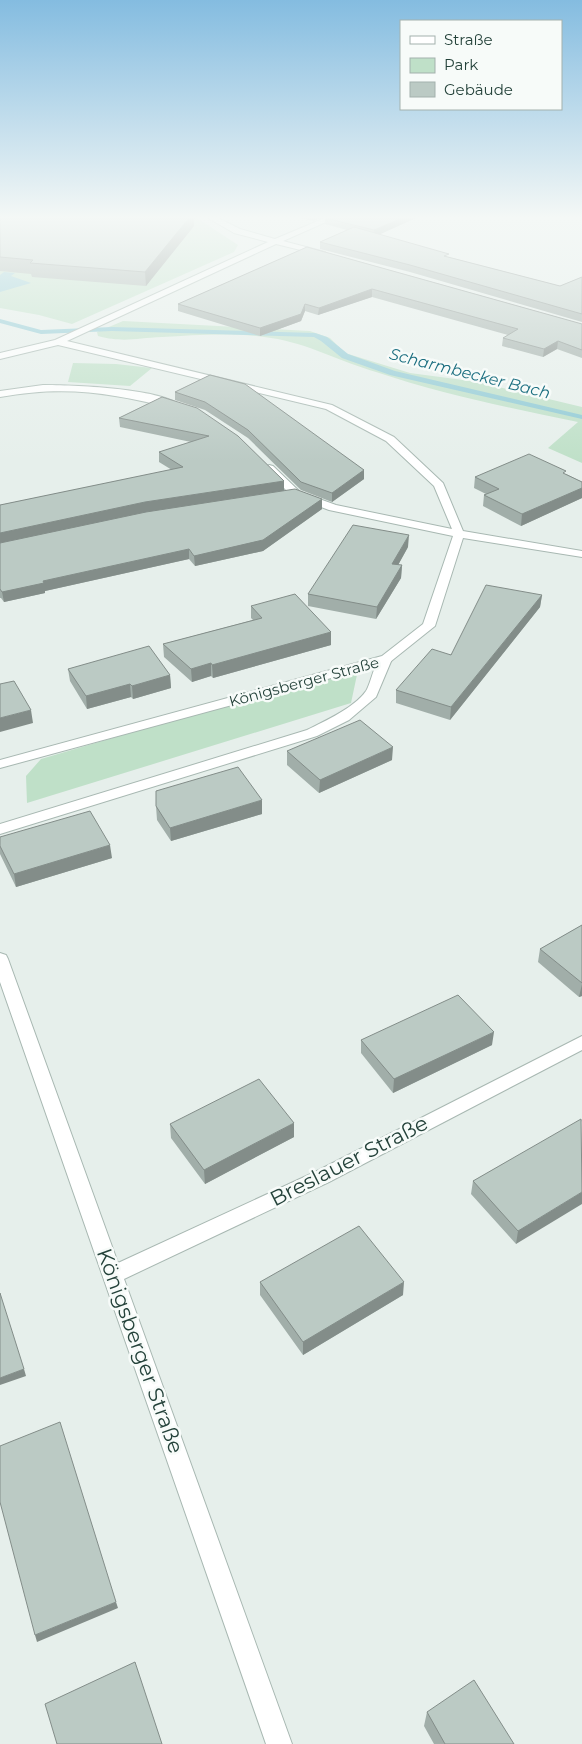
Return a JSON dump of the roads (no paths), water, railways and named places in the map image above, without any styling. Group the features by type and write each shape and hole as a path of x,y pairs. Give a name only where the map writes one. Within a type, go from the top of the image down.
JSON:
{"street":[{"path":"0,356 58,342 153,299"},
{"path":"58,342 329,407 390,438 439,485 459,534"},
{"path":"0,394 76,388 154,398 182,408"},
{"path":"263,462 296,494 332,508 459,534 582,554"},
{"path":"277,497 296,494"},
{"name":"Königsberger Straße","path":"0,764 386,659 429,626 459,534"},
{"path":"0,829 312,733 344,717 372,694 386,659"},
{"name":"Königsberger Straße","path":"0,959 279,1744"},
{"name":"Breslauer Straße","path":"113,1276 322,1177 582,1042"}],"waterway":[{"name":"Scharmbecker Bach","path":"0,321 41,332 112,329 315,335 324,339 345,356 393,373 582,417"}]}
